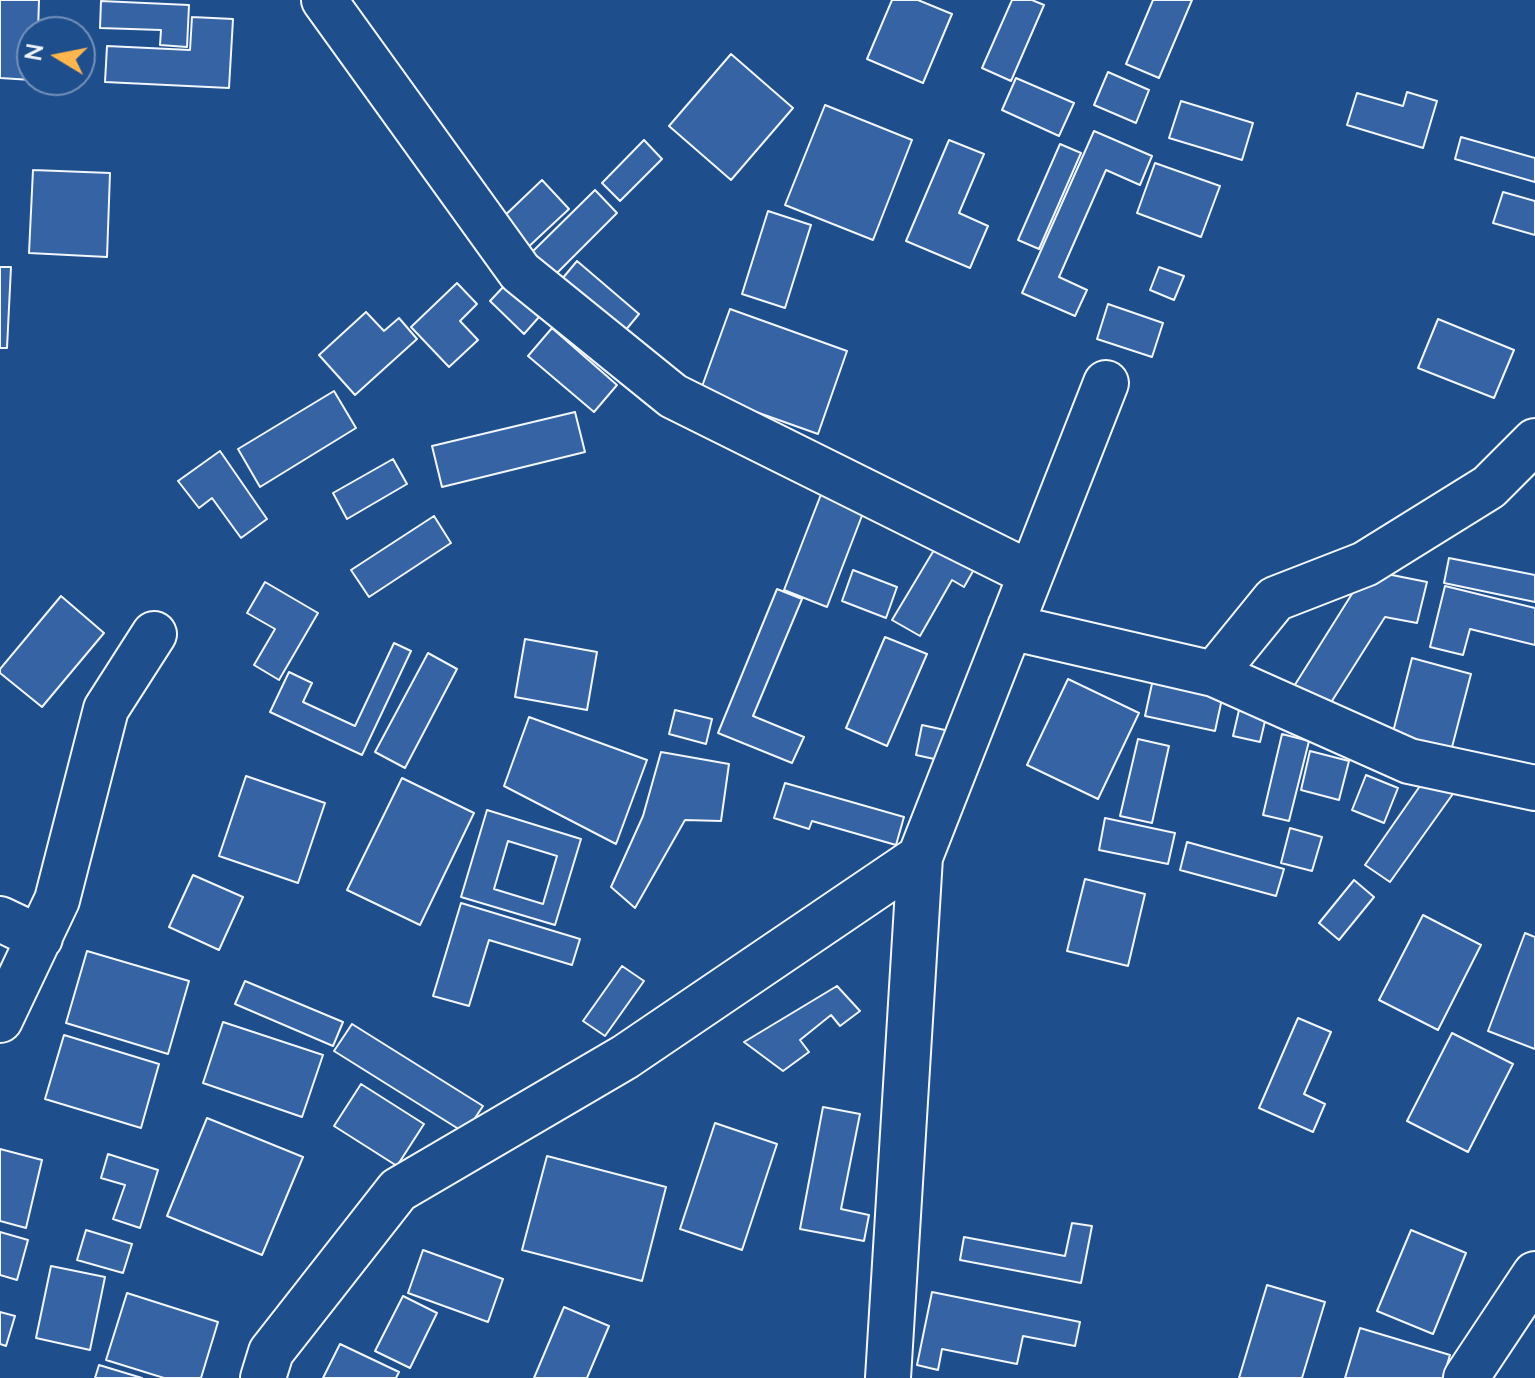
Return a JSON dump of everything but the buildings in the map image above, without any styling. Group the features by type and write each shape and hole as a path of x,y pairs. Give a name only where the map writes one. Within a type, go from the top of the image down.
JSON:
{"street":[{"path":"324,0 520,272 673,396 1031,574"},
{"path":"888,1378 920,857 1106,383"},
{"path":"1214,674 1275,599 1365,564 1489,487 1535,441"},
{"path":"1010,627 1214,674 1409,761 1535,788"},
{"path":"0,1020 57,900 106,709 154,634"},
{"path":"263,1378 271,1352 398,1190 625,1057 920,857"},
{"path":"0,919 40,938"},
{"path":"1466,1378 1535,1274"}]}
